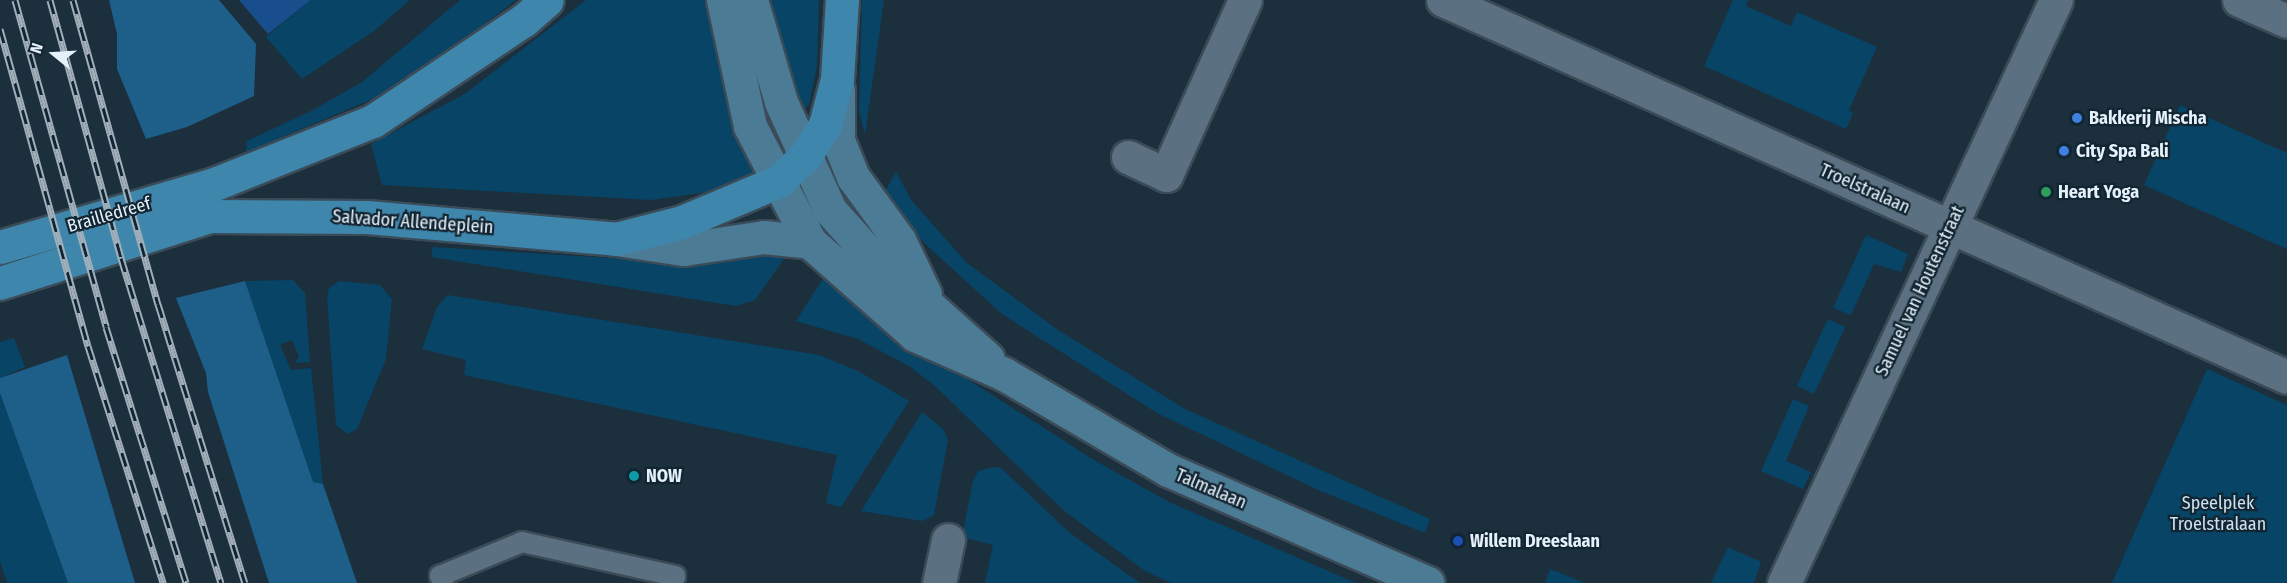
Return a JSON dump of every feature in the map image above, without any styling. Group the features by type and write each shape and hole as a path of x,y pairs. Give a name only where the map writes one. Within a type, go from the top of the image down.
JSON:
{"main road":[{"name":"Brailledreef","path":"0,247 217,183 373,121 524,20 547,0"},
{"path":"723,0 750,126 810,242"},
{"path":"751,0 781,102 830,210 864,248 929,303"},
{"name":"Salvador Allendeplein","path":"842,0 837,79 838,140 853,177 899,240 929,303"},
{"name":"Salvador Allendeplein","path":"616,239 682,222 780,181 806,155 825,125 837,79"},
{"name":"Brailledreef","path":"0,283 210,216"},
{"name":"Salvador Allendeplein","path":"210,216 367,217 616,239 684,249 764,237 810,242"},
{"name":"Talmalaan","path":"810,242 915,335 1004,374 1168,470 1428,583"},
{"name":"Talmalaan","path":"929,303 1004,374"}],"street":[{"path":"1128,157 1166,175 1245,0"},
{"name":"Troelstralaan","path":"1443,0 2287,377"},
{"name":"Samuel van Houtenstraat","path":"1784,583 2056,0"},
{"path":"2250,2 2287,21"},
{"path":"939,583 948,540"}],"lane":[{"path":"443,583 440,576 522,542 675,576 673,583"}],"green space":[{"path":"311,0 410,0 374,31 302,79 266,37"},
{"path":"460,0 516,0 427,68 380,96 246,152 247,141 315,109 362,82"},
{"path":"586,0 712,0 759,172 722,190 651,200 382,185 371,144 466,93"},
{"path":"764,0 819,0 817,66 809,105 804,109 798,108"},
{"path":"862,0 884,0 865,135 859,111"},
{"path":"1733,0 1748,0 1746,6 1791,26 1797,12 1877,47 1849,110 1853,113 1846,129 1704,66"},
{"path":"2180,105 2287,153 2287,249 2144,185"},
{"path":"896,172 912,201 967,263 1058,330 1185,409 1430,519 1425,533 1318,490 1157,413 1002,314 923,242 884,193"},
{"path":"1866,235 1908,254 1901,272 1874,264 1851,315 1833,308"},
{"path":"433,247 643,260 788,253 755,300 736,306 431,257"},
{"path":"824,277 908,341 1094,460 1169,502 1356,583 1171,583 1145,571 1063,510 935,386 909,366 858,339 796,321"},
{"path":"293,280 305,293 310,362 295,363 299,357 292,340 280,345 291,370 311,368 323,484 313,483 245,281"},
{"path":"339,281 380,285 392,299 386,359 357,429 347,434 336,425 327,297 329,288"},
{"path":"448,295 819,355 858,371 909,401 841,507 826,503 837,455 464,375 466,360 422,349 437,307"},
{"path":"1828,319 1845,327 1814,394 1797,386"},
{"path":"14,338 25,367 0,378 0,342"},
{"name":"Speelplek Troelstralaan","path":"2207,369 2287,405 2287,583 2112,583"},
{"path":"0,393 68,583 7,583 0,561"},
{"path":"1793,399 1809,406 1786,461 1811,472 1803,489 1761,471"},
{"path":"922,412 943,429 948,440 934,515 922,521 861,511"},
{"path":"994,467 1001,468 1070,533 1140,583 985,583 993,545 962,537 973,481 978,471"},
{"path":"1728,547 1761,562 1754,583 1711,583"},
{"path":"1550,569 1585,583 1545,583"}],"shaded area":[{"path":"109,0 219,0 256,44 254,96 187,127 146,139 117,69 117,34"},
{"path":"239,0 311,0 268,34"},
{"path":"245,281 313,482 323,484 357,583 269,583 208,392 206,373 176,298"},
{"path":"67,355 135,583 68,583 0,393 0,378"}],"railway":[{"path":"15,0 106,327 186,583"},
{"path":"50,0 121,258 221,583"},
{"path":"73,0 158,304 245,583"},
{"path":"0,29 88,346 163,583"}],"place":[{"name":"Bakkerij Mischa","path":"2077,118"},
{"name":"City Spa Bali","path":"2064,151"},
{"name":"Heart Yoga","path":"2046,192"},
{"name":"NOW","path":"634,476"},
{"name":"Willem Dreeslaan","path":"1458,541"}]}
